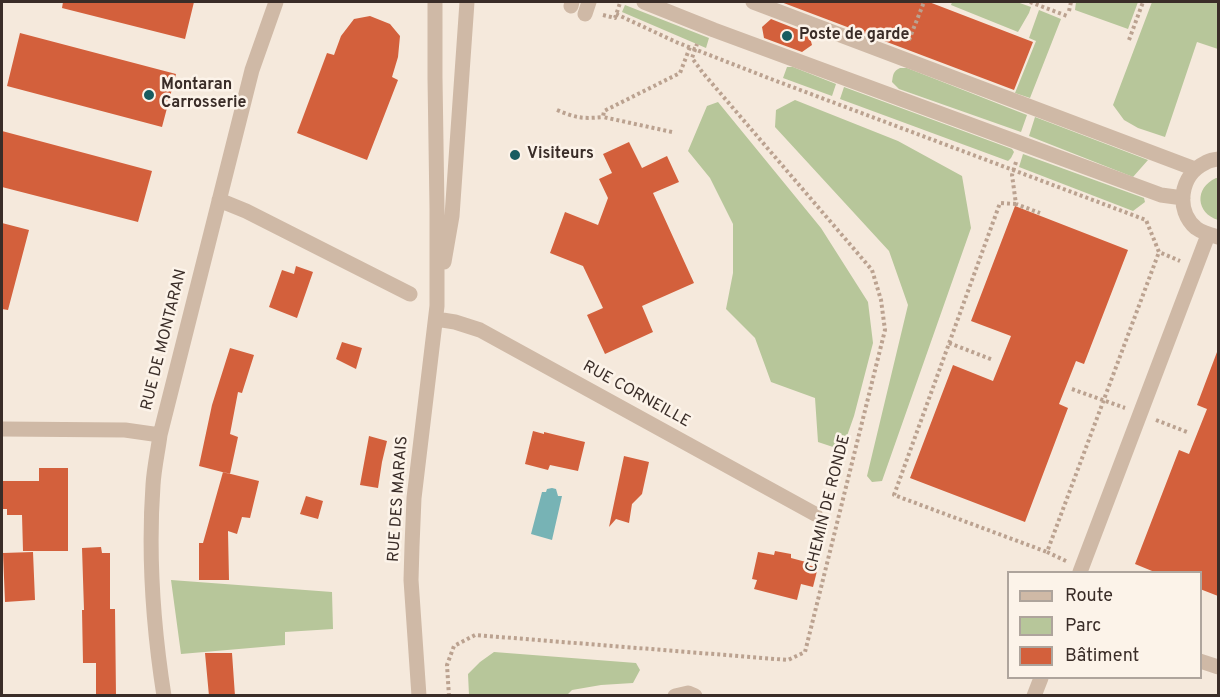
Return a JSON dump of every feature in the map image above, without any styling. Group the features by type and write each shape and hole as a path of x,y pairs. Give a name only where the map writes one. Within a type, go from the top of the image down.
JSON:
{"street":[{"name":"RUE DE MONTARAN","path":"164,696 151,585 153,482 160,435 252,70 276,2"},
{"name":"RUE DES MARAIS","path":"435,2 436,312"},
{"name":"RUE DES MARAIS","path":"419,696 411,580 414,498 436,312 452,216 467,2"},
{"path":"644,2 1161,195 1183,198"},
{"path":"753,2 1195,169"},
{"path":"1075,568 1213,236 1196,228 1188,218 1183,206 1183,193 1187,180 1195,169 1206,162 1218,159"},
{"path":"219,200 410,294"},
{"name":"RUE CORNEILLE","path":"436,312 455,322 480,330 815,514"},
{"path":"2,429 125,430 160,435"},
{"path":"1202,662 1218,668"},
{"path":"1034,696 1041,679"},
{"path":"675,696 688,693 695,696"}],"path":[{"path":"902,58 924,2"},
{"path":"1030,2 1068,13 1071,2"},
{"path":"1129,40 1143,2"},
{"path":"589,9 615,18 620,3"},
{"path":"616,14 695,50 1146,220 1159,252 1047,552"},
{"path":"695,50 704,26"},
{"path":"603,117 604,111 680,74 690,47"},
{"name":"CHEMIN DE RONDE","path":"449,696 447,665 454,646 475,635 788,660 804,652 885,330 881,300 872,270 703,74 692,58 695,50"},
{"path":"557,110 575,118 603,117 672,132"},
{"path":"1016,204 1012,175 1019,152"},
{"path":"1040,213 1016,204 1000,203 894,495 1047,552 1075,568"},
{"path":"1159,252 1182,261"},
{"path":"949,344 993,360"},
{"path":"1072,389 1127,409"},
{"path":"1153,419 1187,432"}],"green space":[{"path":"952,2 1017,2 1031,7 1018,32 951,5"},
{"path":"1076,2 1138,2 1128,29 1075,10"},
{"path":"1152,2 1218,2 1218,49 1197,42 1165,137 1138,128 1124,120 1113,105"},
{"path":"625,5 709,38 706,48 622,12"},
{"path":"1039,10 1061,19 1030,98 1015,93 1036,41 1029,38"},
{"path":"787,67 793,67 836,84 832,96 783,78"},
{"path":"900,68 907,68 1027,115 1021,132 899,89 892,82 893,75"},
{"path":"844,87 1012,149 1014,152 1008,161 840,99"},
{"path":"795,100 898,141 962,176 971,228 882,481 872,482 867,476 908,305 889,251 775,127 776,110"},
{"path":"718,102 821,228 868,302 873,343 854,416 842,450 818,442 815,398 771,382 755,338 726,309 733,273 733,224 710,178 688,151 707,106"},
{"path":"1035,117 1148,160 1133,177 1029,136"},
{"path":"1023,154 1144,198 1145,202 1133,211 1019,167"},
{"path":"1218,178 1218,220 1205,212 1200,200 1204,188"},
{"path":"171,580 332,592 333,629 285,632 285,645 181,654"},
{"path":"494,652 636,663 640,670 633,683 572,690 567,695 469,695 468,674"}],"water":[{"path":"552,488 556,489 558,496 562,496 552,540 531,534 542,492"}],"building":[{"path":"63,2 194,2 185,39 62,8"},
{"path":"781,2 929,2 1033,42 1014,90"},
{"path":"370,16 390,24 400,36 398,57 392,77 398,80 367,160 297,133 327,53 334,55 341,36 354,19"},
{"name":"Poste de garde","path":"771,19 809,34 812,45 802,52 764,38 762,27"},
{"path":"20,33 176,74 162,127 7,86"},
{"path":"2,131 152,171 138,222 2,187"},
{"path":"629,142 642,168 667,156 679,182 653,193 694,283 642,306 653,332 605,354 587,315 603,308 583,266 550,253 565,212 598,225 608,198 599,179 612,173 603,154"},
{"path":"1015,206 1128,250 1084,364 1076,361 1059,404 1068,408 1025,522 910,478 953,365 993,381 1011,336 971,321"},
{"path":"2,223 29,230 8,310 2,309"},
{"path":"296,266 313,272 297,318 269,307 282,270 294,274"},
{"path":"342,342 362,348 356,369 336,359"},
{"path":"230,348 254,355 242,393 238,392 230,434 238,437 230,474 199,466 212,405"},
{"path":"1217,352 1218,596 1202,590 1202,571 1152,571 1135,564 1179,450 1189,454 1207,409 1197,405"},
{"path":"533,431 585,442 578,471 550,465 548,470 525,464"},
{"path":"369,436 387,441 378,488 360,485"},
{"path":"624,456 649,462 642,494 632,504 629,523 616,519 609,527"},
{"path":"39,468 68,468 68,551 23,551 22,515 7,515 7,509 2,509 2,481 39,481"},
{"path":"223,472 259,481 250,518 242,517 237,534 228,531 229,580 199,580 199,543 203,543"},
{"path":"306,496 323,501 318,519 300,514"},
{"path":"101,547 102,553 110,553 110,609 115,609 116,696 96,696 96,663 83,663 82,548"},
{"path":"775,551 791,554 791,558 806,562 806,565 818,567 813,587 801,584 797,600 754,589 757,580 752,579 758,552 774,555"},
{"path":"33,552 35,600 5,602 3,553"},
{"path":"205,653 232,653 235,696 209,696"}],"place":[{"name":"Poste de garde","path":"787,36"},
{"name":"Montaran Carrosserie","path":"149,95"},
{"name":"Visiteurs","path":"515,155"}]}
